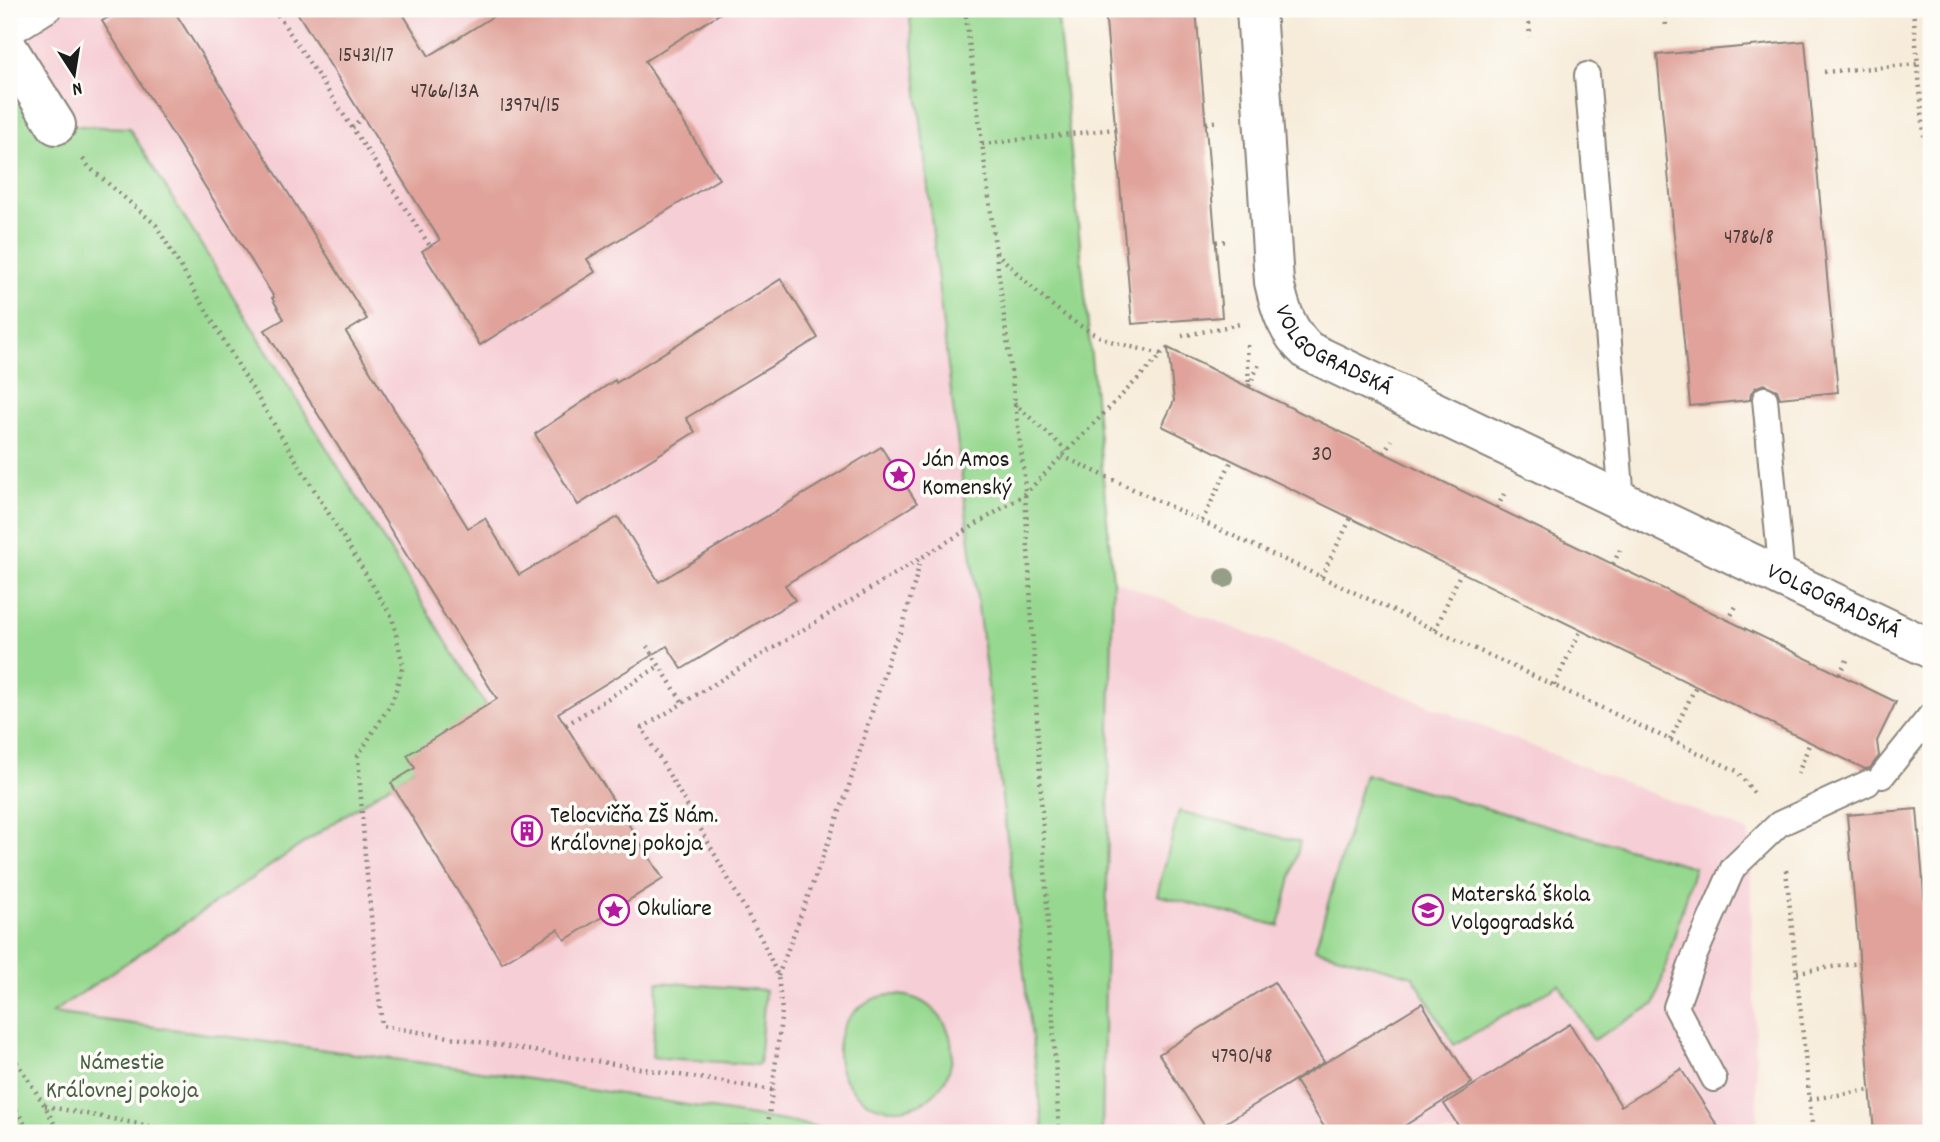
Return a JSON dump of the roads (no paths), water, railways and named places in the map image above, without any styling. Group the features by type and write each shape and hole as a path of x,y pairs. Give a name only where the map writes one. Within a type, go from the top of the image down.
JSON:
{"street":[{"name":"VOLGOGRADSKÁ","path":"1256,9 1274,282 1284,318 1294,336 1308,351 1931,649"},
{"path":"9,50 56,125"}],"lane":[{"path":"9,34 48,9"},
{"path":"1587,75 1622,501"},
{"path":"1765,399 1782,577"},
{"path":"1714,1079 1676,1007 1693,957 1733,868 1779,824 1875,779 1931,715"}],"place":[{"name":"Ján Amos Komenský","path":"899,475"},
{"name":"Telocvičňa ZŠ Nám. Kráľovnej pokoja","path":"527,831"},
{"name":"Okuliare","path":"614,910"},
{"name":"Materská škola Volgogradská","path":"1428,910"}],"park label":[{"name":"Námestie Kráľovnej pokoja","path":"122,1078"}]}
